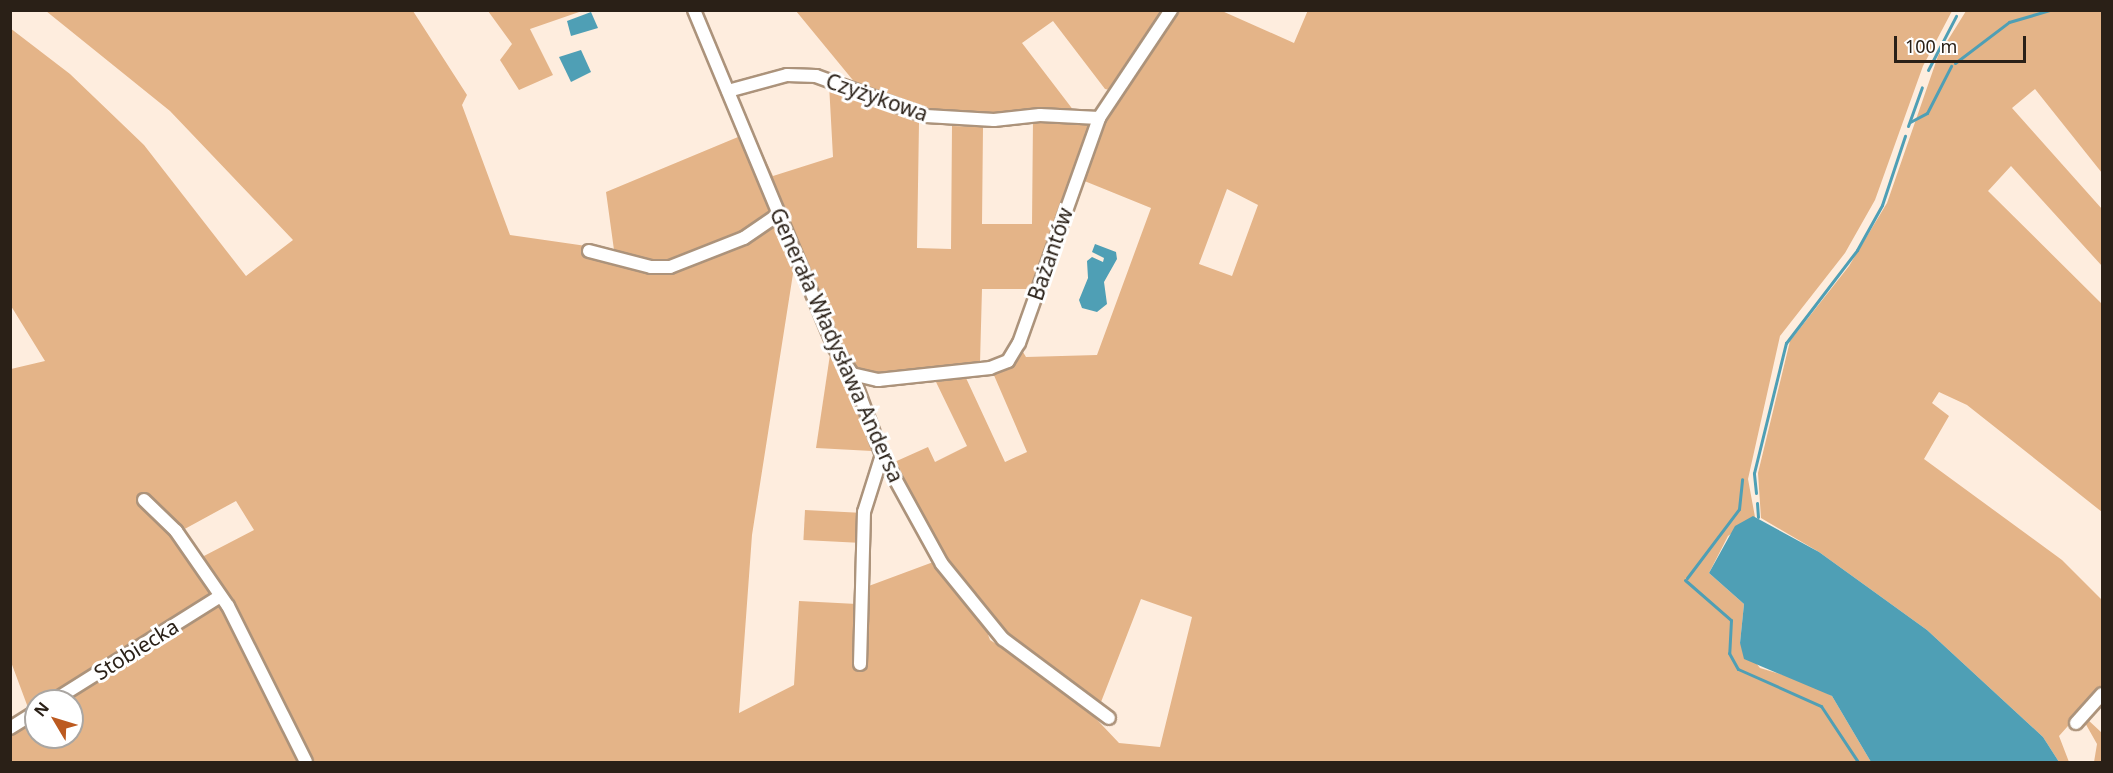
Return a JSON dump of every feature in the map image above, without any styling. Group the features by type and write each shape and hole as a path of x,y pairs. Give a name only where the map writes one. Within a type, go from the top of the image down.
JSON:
{"street":[{"name":"Generała Władysława Andersa","path":"694,10 834,348 852,374 882,455 942,564 970,603 1015,649 1109,718"},
{"name":"Bażantów","path":"852,374 879,380 990,368 1008,361 1019,343 1099,118 1171,10"},
{"name":"Czyżykowa","path":"728,92 787,75 816,76 926,116 1099,118"},
{"path":"589,251 651,267 670,267 744,238 779,213"},
{"path":"860,664 864,512 882,455"},
{"path":"144,500 176,531 219,597 306,762"},
{"name":"Stobiecka","path":"72,689 219,597"},
{"path":"2076,723 2103,694"},
{"path":"10,728 24,719"}],"shaded area":[{"path":"1308,10 1952,11 1923,66 1875,200 1845,253 1780,336 1748,479 1755,517 1728,536 1709,573 1744,604 1740,643 1760,668 1807,682 1832,696 1871,762 11,762 11,732 24,719 24,749 84,749 84,689 24,689 24,697 11,662 11,369 45,361 11,306 10,28 70,74 144,145 246,276 293,240 170,111 46,11 413,11 467,95 462,105 510,235 614,250 606,192 738,137 795,261 752,535 739,713 794,685 799,601 857,604 866,587 936,561 985,626 990,640 1067,688 1119,743 1160,747 1192,617 1141,599 1101,702 1022,650 970,599 890,464 928,447 935,462 967,446 936,382 966,378 1005,462 1027,452 993,373 1010,367 1023,352 1026,357 1097,355 1151,208 1082,180 1119,92 1105,89 1053,21 1022,43 1074,111 996,116 935,113 861,90 796,11 1222,11 1294,43","holes":["1227,189 1258,205 1232,276 1199,264","236,501 254,530 202,557 181,531"]},
{"path":"488,11 582,11 530,29 553,75 519,90 500,60 512,44"},
{"path":"1966,11 2102,11 2102,173 2035,89 2012,108 2102,209 2102,266 2011,166 1988,191 2102,304 2102,512 1967,405 1939,392 1932,403 1949,416 1924,459 2062,560 2102,600 2102,688 2059,736 2069,762 2059,762 2043,737 1927,630 1819,552 1761,518 1758,473 1790,341 1849,266 1887,203 1938,56"},
{"path":"829,84 919,123 917,248 951,249 952,126 983,127 982,224 1032,224 1033,119 1090,124 1033,289 982,289 980,363 878,377 860,376 842,358 739,103 773,176 833,157"},
{"path":"831,348 847,375 872,451 816,448"},
{"path":"805,510 859,513 857,543 803,540"},
{"path":"2086,718 2102,733 2102,762 2094,762 2097,744 2084,721"}],"water":[{"path":"591,12 598,28 571,36 567,21"},
{"path":"581,50 591,72 571,82 559,57"},
{"path":"1095,244 1116,252 1117,259 1104,282 1107,304 1097,312 1082,308 1079,300 1088,278 1087,261 1092,257 1103,262 1104,258 1092,252"},
{"path":"1753,516 1819,552 1927,630 2043,737 2059,762 1871,762 1832,696 1744,659 1740,643 1744,604 1709,573 1735,526"}],"waterway":[{"path":"1955,63 2009,22 2050,10"},
{"path":"1928,70 1956,16"},
{"path":"1910,122 1927,113 1951,66"},
{"path":"1908,126 1922,87"},
{"path":"1756,493 1754,473 1786,343 1857,250 1882,205 1905,136"},
{"path":"1687,578 1739,509 1742,479"},
{"path":"1757,503 1758,517"},
{"path":"1685,580 1731,620 1729,653 1738,669 1821,706 1858,762"}]}
